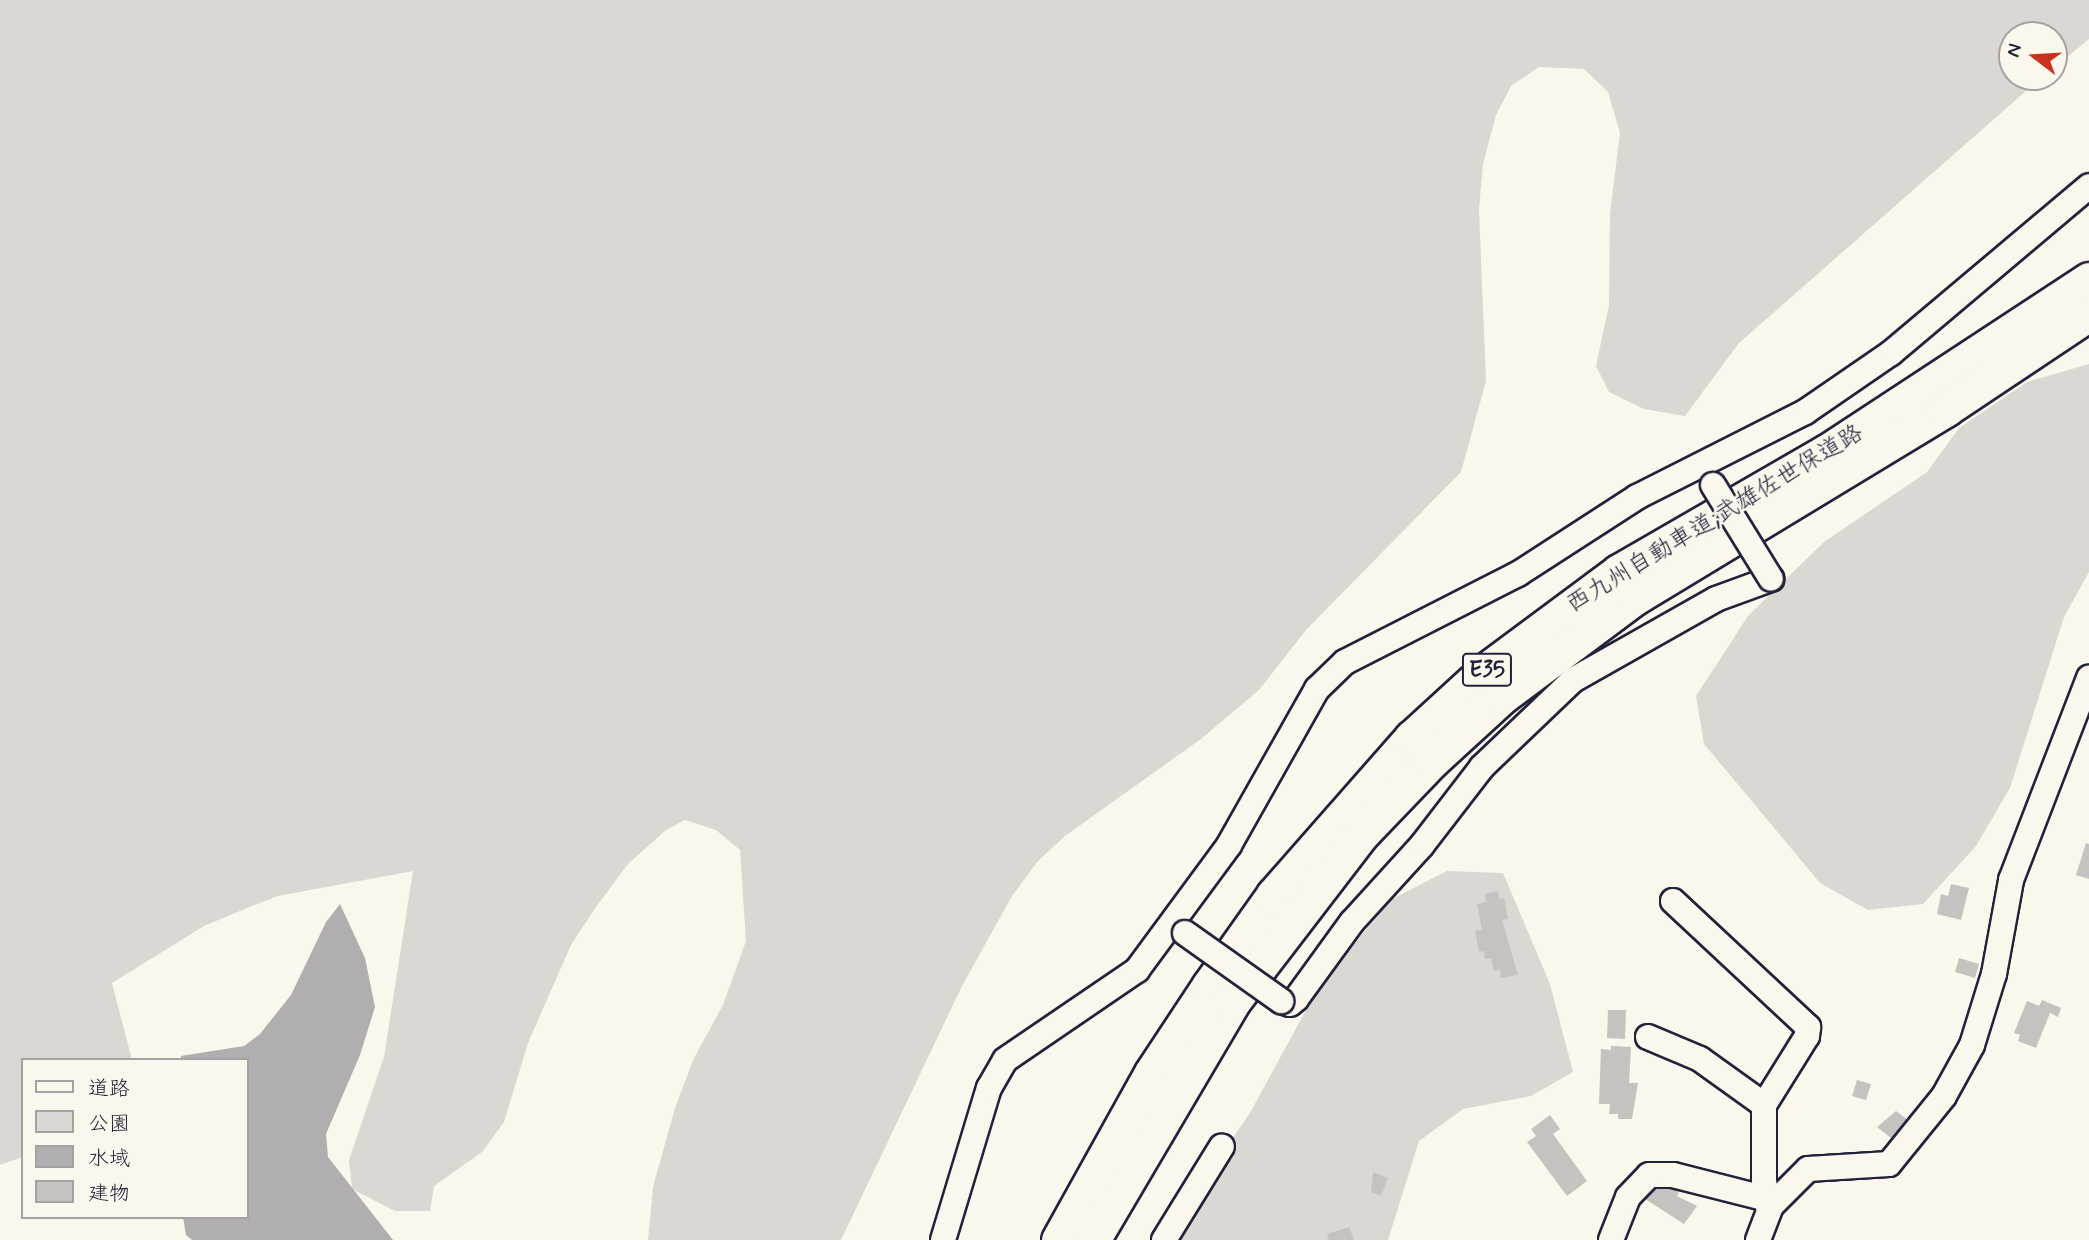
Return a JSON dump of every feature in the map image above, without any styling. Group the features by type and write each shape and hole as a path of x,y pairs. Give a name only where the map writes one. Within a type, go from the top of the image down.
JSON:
{"highway":[{"name":"西九州自動車道;武雄佐世保道路","path":"1059,1240 1152,1073 1210,985 1274,895 1412,738 1483,673 1619,572 1827,452 2089,280"},
{"name":"西九州自動車道;武雄佐世保道路","path":"1092,1240 1231,1002 1361,834 1432,760 1502,696 1635,597 1945,409 2089,313"}],"street":[{"path":"943,1240 989,1088 1005,1060 1122,981 1179,929 1317,689 1345,663 1518,574 1637,498 1707,477 1891,353 2089,186"},
{"path":"1179,929 1281,1001 1290,1004 1296,999 1352,922 1422,845 1482,767 1573,680 1716,599 1771,579 1707,477"},
{"path":"1768,1205 1808,1169 1889,1164 1944,1096 1972,1045 1994,974 2011,880 2089,678"},
{"path":"1673,901 1808,1027 1807,1036 1764,1105 1768,1205 1758,1240"},
{"path":"1648,1037 1700,1059 1764,1105"},
{"path":"1164,1240 1222,1146"},
{"path":"1611,1240 1628,1197 1649,1175 1673,1175 1768,1205"}],"green space":[{"path":"0,0 2089,0 2089,39 2068,56 2068,21 1998,21 1998,91 2026,91 1739,343 1685,416 1644,409 1609,392 1596,366 1609,305 1610,213 1620,133 1608,92 1584,69 1539,67 1511,86 1496,115 1483,164 1479,209 1486,381 1461,472 1306,630 1259,690 1201,739 1065,836 1038,861 1012,896 962,986 841,1240 648,1240 653,1187 675,1108 694,1058 723,1005 746,941 740,850 716,830 685,820 666,830 628,864 571,945 528,1043 504,1122 482,1152 434,1186 430,1211 395,1211 352,1189 349,1160 384,1057 413,871 278,896 204,926 112,983 131,1058 21,1058 21,1158 0,1165"},
{"path":"2089,364 2089,572 2064,617 2010,788 1976,846 1923,904 1868,910 1820,883 1704,744 1696,696 1748,616 1824,542 1927,472 1959,428 2027,382"},
{"path":"1447,871 1503,873 1550,984 1573,1072 1531,1096 1463,1109 1419,1141 1388,1240 1162,1240 1250,1113 1319,986 1392,899"}],"water":[{"path":"340,904 365,958 375,1007 360,1055 326,1134 328,1157 393,1240 192,1240 186,1235 183,1219 248,1219 248,1058 181,1056 244,1046 260,1034 291,995 326,922"}],"building":[{"path":"2086,843 2089,844 2089,879 2076,875"},
{"path":"1951,884 1969,888 1961,920 1937,914 1941,894 1948,896"},
{"path":"1498,891 1499,899 1504,898 1508,919 1502,920 1518,975 1501,978 1500,970 1494,971 1491,958 1485,959 1484,951 1479,952 1475,931 1482,930 1477,904 1486,902 1485,894"},
{"path":"1959,958 1979,964 1975,978 1955,972"},
{"path":"2042,1000 2061,1008 2058,1017 2050,1013 2036,1048 2018,1041 2020,1035 2014,1033 2027,1001 2039,1006"},
{"path":"1608,1010 1626,1010 1625,1039 1607,1038"},
{"path":"1611,1046 1631,1047 1629,1083 1638,1083 1632,1119 1618,1119 1618,1114 1609,1114 1610,1104 1599,1104 1601,1049 1611,1050"},
{"path":"1857,1080 1871,1084 1866,1100 1852,1096"},
{"path":"1896,1111 1912,1123 1896,1142 1877,1127"},
{"path":"1550,1115 1560,1129 1553,1134 1587,1181 1567,1196 1527,1142 1536,1136 1531,1129"},
{"path":"1373,1172 1388,1178 1381,1196 1371,1192"},
{"path":"1659,1182 1692,1188 1690,1194 1680,1190 1677,1196 1697,1206 1684,1224 1642,1197"},
{"path":"1349,1227 1354,1240 1329,1240 1327,1234"}]}
